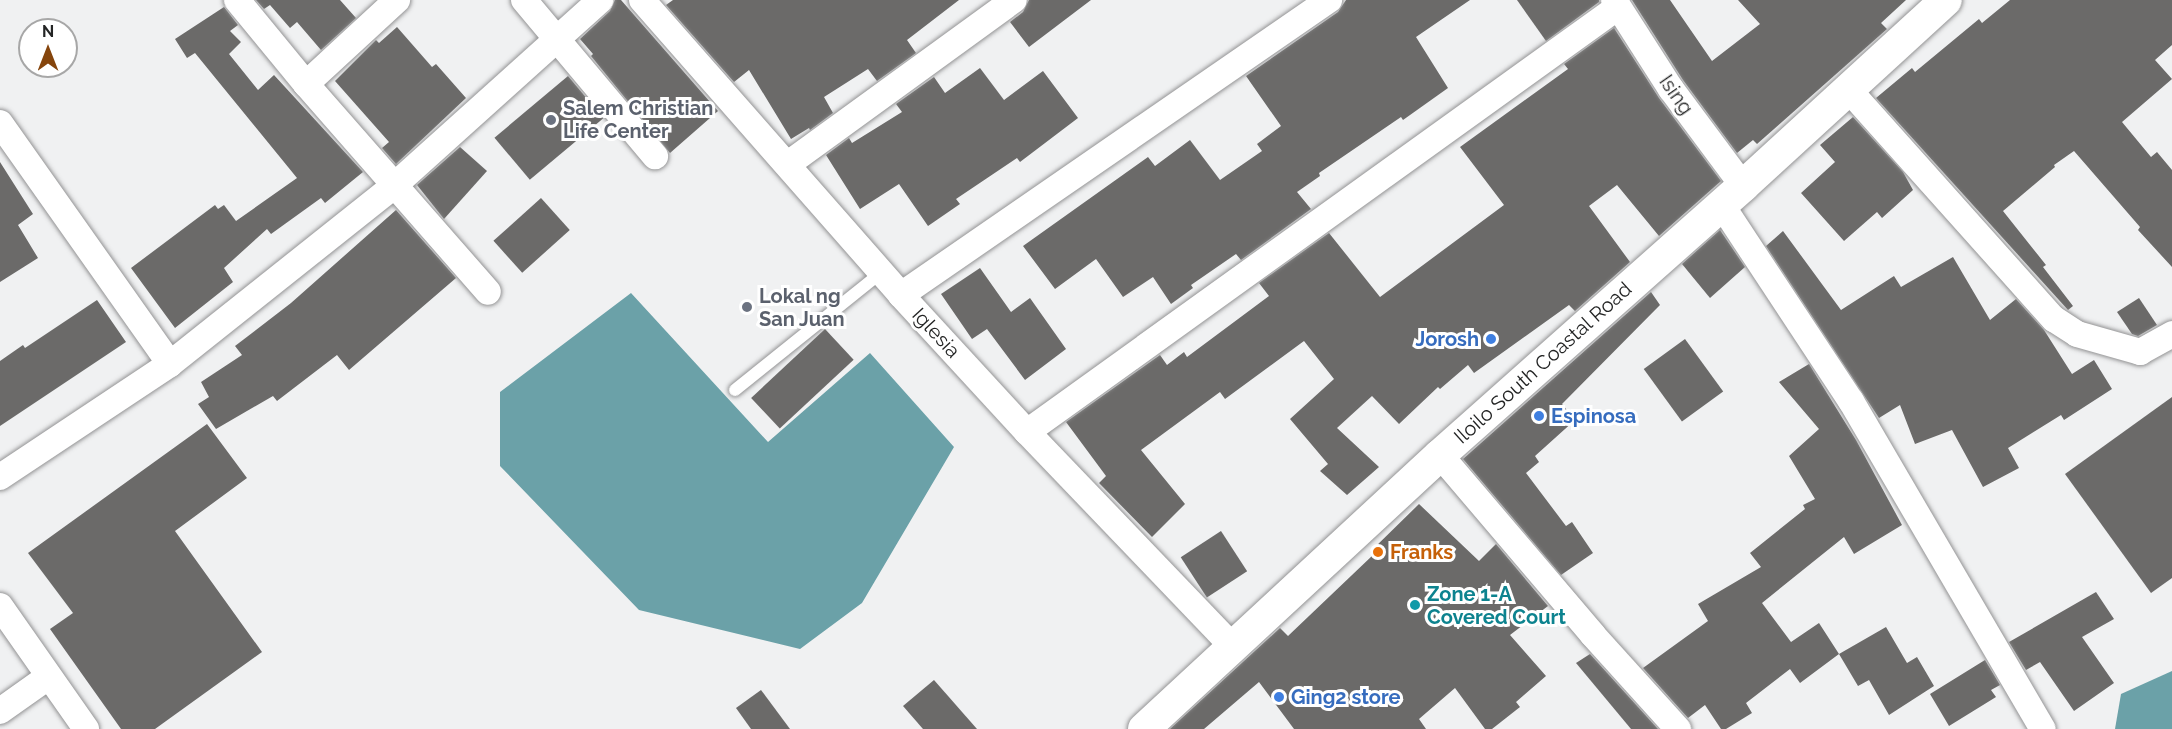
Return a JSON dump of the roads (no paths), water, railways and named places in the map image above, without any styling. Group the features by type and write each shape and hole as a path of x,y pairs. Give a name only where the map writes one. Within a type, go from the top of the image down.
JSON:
{"street":[{"path":"237,0 306,84 396,184 488,292"},
{"path":"306,84 397,0"},
{"path":"524,0 655,156"},
{"path":"0,477 170,364 396,184 600,0"},
{"path":"788,164 1014,0"},
{"path":"900,295 1329,0"},
{"name":"Iloilo South Coastal Road","path":"1144,729 1440,455 1732,195 1946,0"},
{"name":"Iglesia","path":"650,2 900,295 1027,432 1234,648"},
{"path":"1027,432 1616,3"},
{"name":"Ising","path":"1616,3 1671,89 2043,729"},
{"path":"1848,89 2054,319 2077,334 2140,352 2172,334"},
{"path":"0,123 170,364"},
{"path":"1440,455 1593,635 1678,729"},
{"path":"0,606 86,729"},
{"path":"0,711 48,677"}],"lane":[{"path":"735,390 882,272"}],"water":[{"path":"631,293 768,442 870,353 954,447 862,603 800,649 639,610 500,466 500,392"},
{"path":"2172,671 2172,729 2115,729 2121,694"}],"place":[{"name":"Salem Christian Life Center","path":"551,120"},
{"name":"Lokal ng San Juan","path":"747,307"},
{"name":"Jorosh","path":"1491,339"},
{"name":"Espinosa","path":"1539,416"},
{"name":"Franks","path":"1378,552"},
{"name":"Zone 1-A Covered Court","path":"1415,605"},
{"name":"Ging2 store","path":"1279,697"}]}
